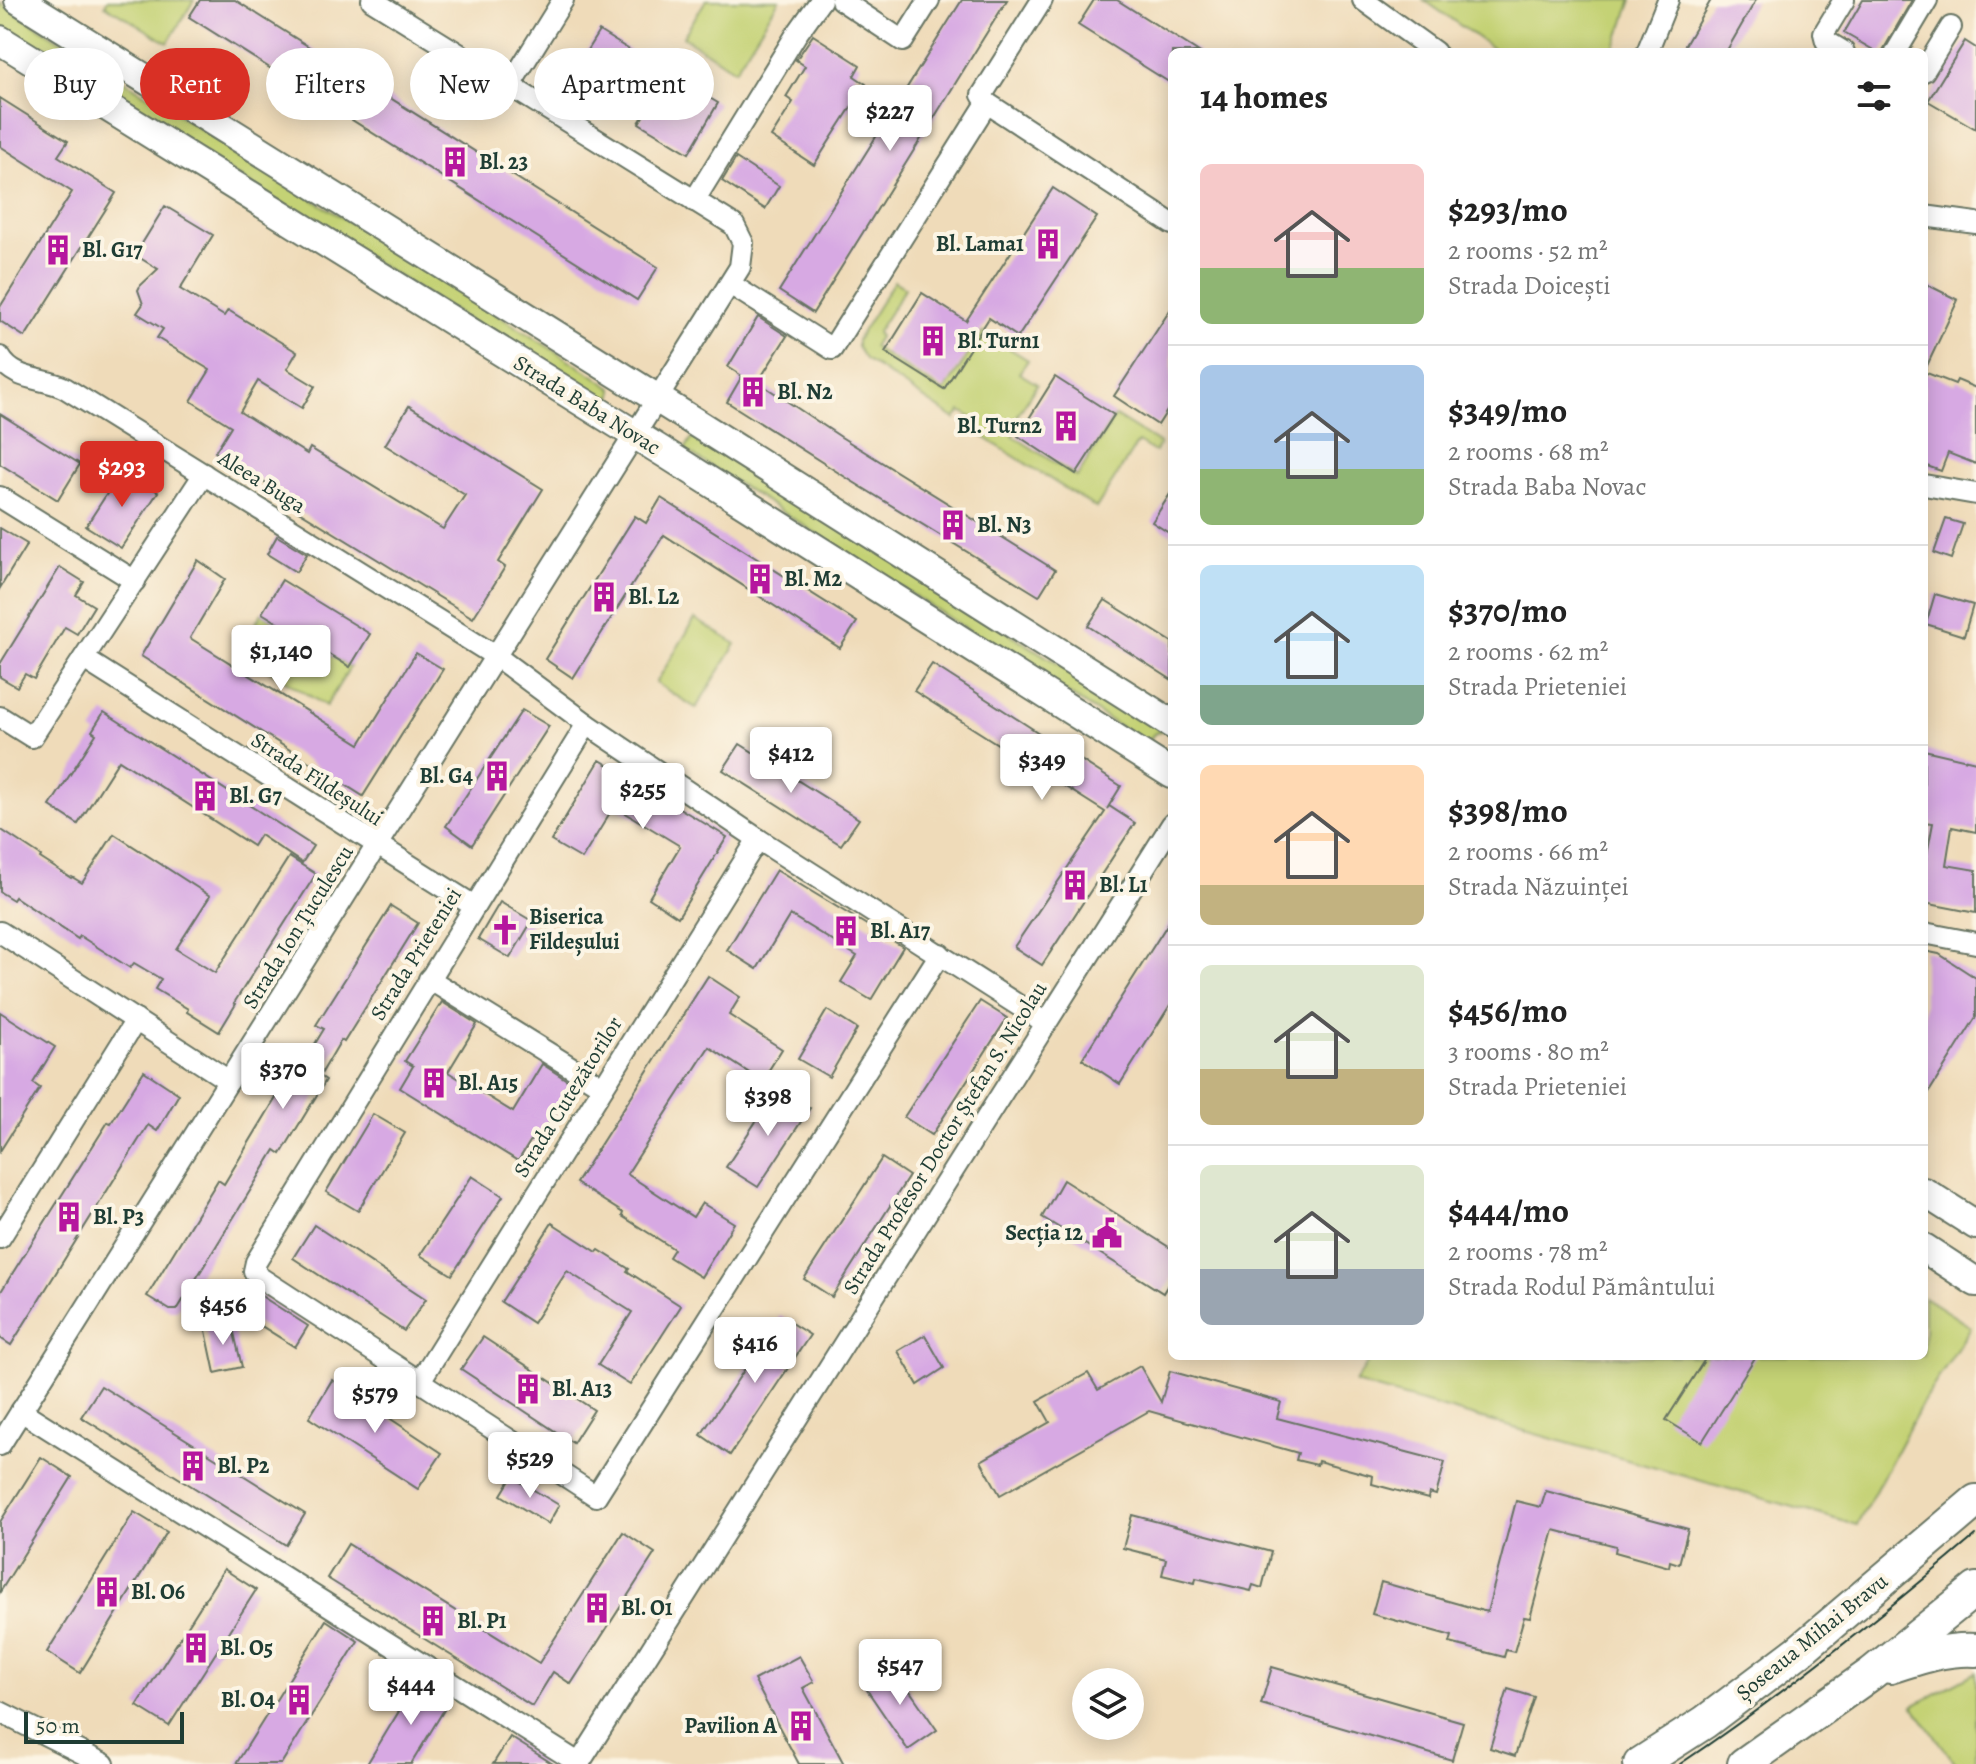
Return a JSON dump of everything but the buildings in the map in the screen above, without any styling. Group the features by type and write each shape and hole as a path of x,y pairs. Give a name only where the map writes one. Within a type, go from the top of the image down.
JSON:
{"main road":[{"name":"Strada Baba Novac","path":"19,0 1168,721"},
{"name":"Strada Baba Novac","path":"0,40 636,435 1168,771"},
{"path":"1928,1195 1976,1225"},
{"path":"1928,1251 1976,1282"},
{"name":"Șoseaua Mihai Bravu","path":"1640,1764 1705,1722 1799,1651 1976,1501"},
{"path":"1744,1764 1872,1673 1976,1589"},
{"path":"1872,1673 1933,1654 1976,1650"}],"street":[{"path":"372,0 448,48"},
{"path":"518,72 563,0"},
{"path":"694,201 796,35 821,0"},
{"path":"841,0 903,41 929,0"},
{"path":"1042,0 982,95 987,103 1168,221"},
{"path":"1363,0 1429,48"},
{"path":"1649,48 1668,0"},
{"path":"1837,48 1826,41 1824,33 1844,0"},
{"path":"1898,48 1927,0"},
{"path":"1928,64 1951,27"},
{"path":"518,93 734,225 740,235 743,255 740,267 658,400"},
{"path":"730,284 832,349 987,103"},
{"path":"1928,217 1976,223"},
{"name":"Aleea Buga","path":"0,357 16,373 65,388 497,657 587,724 758,839 1046,1023"},
{"name":"Strada Ion Țuculescu","path":"0,1445 658,400"},
{"path":"0,717 32,737 204,474"},
{"path":"1928,486 1976,494"},
{"path":"0,497 135,581"},
{"name":"Strada Fildeșului","path":"84,659 474,906"},
{"name":"Strada Prieteniei","path":"587,724 256,1262 254,1271 259,1277 596,1496 940,954"},
{"name":"Strada Profesor Doctor Ștefan S. Nicolau","path":"580,1763 1168,830"},
{"name":"Strada Cutezătorilor","path":"420,1381 758,839"},
{"path":"0,932 229,1081"},
{"path":"1928,934 1976,943"},
{"path":"429,979 603,1087"},
{"path":"0,1238 136,1020"},
{"path":"21,1411 580,1763"},
{"path":"0,1712 104,1764"}],"green space":[{"path":"108,0 194,0 168,43 105,5"},
{"path":"706,0 779,0 735,70 714,57 714,48 700,48 683,37"},
{"path":"1424,0 1632,0 1614,48 1492,48"},
{"path":"0,3 72,48 32,48 0,28"},
{"path":"124,81 140,91 140,115 124,105"},
{"path":"147,120 187,120 593,375 613,389 609,401 601,403"},
{"path":"894,281 905,288 877,332 879,337 873,347 944,392 983,332 1028,360 1019,373 1037,384 1013,423 1018,427 1013,436 1077,477 1115,416 1160,444 1155,452 1138,442 1096,508 971,429 976,420 961,411 955,419 865,359 857,347 857,340"},
{"path":"697,437 1163,730 1150,739 1152,747 685,450 691,439"},
{"path":"262,613 350,667 326,706 238,651"},
{"path":"695,619 736,644 696,708 656,683"},
{"path":"1928,1300 1971,1327 1923,1402 1857,1525 1355,1383 1369,1360 1928,1360"},
{"path":"1976,1672 1976,1764 1956,1764 1913,1706"}],"tram line":[{"path":"1680,1764 1831,1654 1976,1535"}],"place":[{"name":"Bl. 23","path":"455,162"},
{"name":"Bl. Lama1","path":"1048,244"},
{"name":"Bl. G17","path":"58,250"},
{"name":"Bl. Turn1","path":"933,341"},
{"name":"Bl. N2","path":"753,392"},
{"name":"Bl. Turn2","path":"1066,426"},
{"name":"Bl. N3","path":"953,525"},
{"name":"Bl. M2","path":"760,579"},
{"name":"Bl. L2","path":"604,597"},
{"name":"Bl. G4","path":"497,776"},
{"name":"Bl. G7","path":"205,796"},
{"name":"Bl. L1","path":"1075,885"},
{"name":"Biserica Fildeșului","path":"505,930"},
{"name":"Bl. A17","path":"846,931"},
{"name":"Bl. A15","path":"434,1083"},
{"name":"Bl. P3","path":"69,1217"},
{"name":"Secția 12","path":"1107,1233"},
{"name":"Bl. A13","path":"528,1389"},
{"name":"Bl. P2","path":"193,1466"},
{"name":"Bl. O6","path":"107,1592"},
{"name":"Bl. O1","path":"597,1608"},
{"name":"Bl. P1","path":"433,1621"},
{"name":"Bl. O5","path":"196,1648"},
{"name":"Bl. O4","path":"299,1700"},
{"name":"Pavilion A","path":"801,1726"}]}
